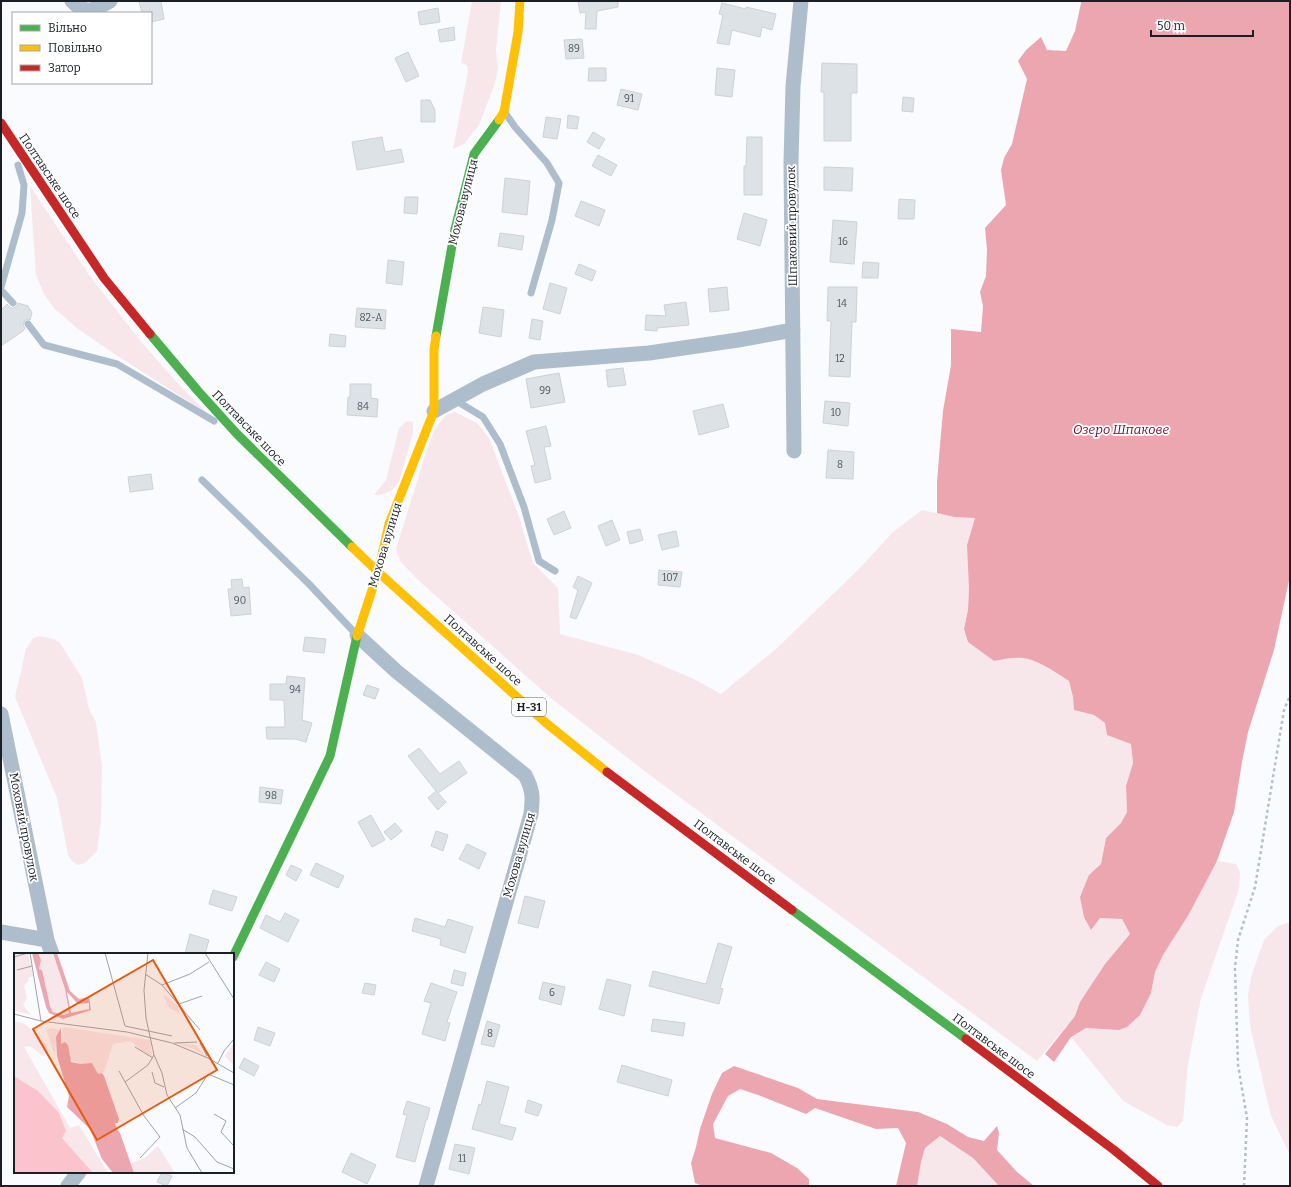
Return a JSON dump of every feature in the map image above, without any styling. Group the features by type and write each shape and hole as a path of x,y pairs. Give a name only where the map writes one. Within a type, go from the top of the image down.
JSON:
{"main road":[{"name":"Мохова вулиця","path":"234,955 330,756 357,635 378,572 389,524 434,412 434,350 455,229 474,154 504,112 518,32 520,1"},
{"name":"Полтавське шосе","path":"1,123 104,278 198,391 236,434 378,572 546,723 610,774 1108,1146 1158,1186"}],"street":[{"path":"75,4 86,11 97,9 110,1"},
{"name":"Шпаковий провулок","path":"794,450 791,163 793,86 801,1"},
{"path":"434,412 483,384 534,362 649,353 738,340 793,330"},
{"name":"Мохова вулиця","path":"357,635 396,671 525,775 531,787 533,801 531,814 426,1186"},
{"name":"Моховий провулок","path":"1,714 47,940 52,953"},
{"path":"1,932 47,940"},
{"path":"68,1186 78,1173"}],"lane":[{"path":"504,112 515,127 547,163 559,183 552,220 531,293"},
{"path":"12,141 24,184 22,213 1,288 14,303"},
{"path":"28,324 44,345 117,364 236,434"},
{"path":"455,399 484,417 500,444 524,507 539,561 555,571"},
{"path":"202,480 309,584 357,635"}],"path":[{"path":"1244,1186 1247,1118 1238,1065 1235,968 1238,940 1255,887 1284,710 1290,696"}],"shaded area":[{"path":"472,1 501,1 496,50 498,69 495,83 479,125 464,144 453,149 468,71 467,65 461,63"},
{"path":"30,186 89,275 143,344 182,388 207,413 78,329 54,308 44,294 36,275"},
{"path":"455,412 477,423 489,438 518,514 533,563 558,588 560,634 638,655 694,679 721,694 776,649 859,569 893,532 922,510 954,517 975,518 967,545 969,589 968,610 964,629 968,642 994,661 1011,658 1024,658 1038,663 1055,672 1069,681 1073,697 1074,710 1094,715 1105,723 1119,739 1131,744 1133,763 1126,786 1127,812 1121,823 1106,838 1101,864 1089,875 1091,930 1100,918 1122,919 1130,934 1105,964 1080,1002 1075,1016 1037,1061 647,773 552,699 418,580 400,561 396,549 429,443 435,429 446,415"},
{"path":"407,421 413,422 413,433 399,482 391,491 380,495 374,495 386,480 399,428"},
{"path":"40,636 54,639 60,643 82,678 89,709 96,722 102,766 101,821 97,851 85,863 78,865 72,861 68,855 57,798 15,697 26,649 33,638"},
{"path":"1217,861 1236,864 1240,872 1239,889 1201,998 1188,1064 1183,1121 1177,1127 1167,1125 1123,1101 1071,1037 1086,1028 1119,1030 1151,993 1155,972 1163,955 1189,914"},
{"path":"1290,923 1290,1155 1271,1116 1250,1026 1248,996 1251,977 1264,940 1278,926"},
{"path":"940,1136 973,1158 999,1186 917,1186 925,1148"}],"water":[{"name":"Озеро Шпакове","path":"1081,1 1290,1 1290,576 1274,650 1248,732 1234,812 1217,861 1189,914 1163,955 1155,972 1151,993 1140,1015 1127,1027 1119,1030 1086,1028 1071,1037 1054,1062 1045,1054 1075,1016 1080,1002 1105,964 1130,934 1122,919 1100,918 1091,930 1084,917 1080,897 1089,875 1101,864 1106,838 1121,823 1127,812 1126,786 1133,763 1131,744 1107,735 1105,723 1094,715 1074,710 1073,697 1069,681 1055,672 1038,663 1024,658 1011,658 994,661 968,642 964,629 968,610 969,589 967,545 975,518 954,517 937,513 937,482 943,411 951,365 951,329 981,332 983,306 980,292 986,276 987,249 985,228 1006,205 1001,170 1004,158 1012,144 1027,79 1018,61 1026,50 1041,37 1047,50 1066,51 1075,31"},
{"path":"734,1066 798,1088 817,1099 918,1112 947,1124 968,1137 984,1141 997,1126 999,1133 997,1150 1017,1172 1034,1186 999,1186 973,1158 940,1136 925,1148 917,1186 896,1186 906,1143 898,1128 876,1129 815,1108 806,1114 740,1089 728,1096 713,1124 715,1138 771,1153 797,1168 809,1179 809,1186 703,1186 695,1183 691,1163 700,1129 712,1094 722,1073"}],"building":[{"path":"139,1 161,1 164,19 152,22 152,12 142,12"},
{"path":"578,1 618,1 618,7 597,11 596,29 585,29 586,12 580,13"},
{"path":"722,3 776,14 772,30 762,27 760,37 732,30 729,45 717,43 723,15 719,14"},
{"path":"438,8 440,22 420,25 418,12"},
{"path":"454,27 455,40 440,42 438,30"},
{"path":"582,39 584,58 566,59 564,40"},
{"path":"408,52 419,76 406,82 395,58"},
{"path":"822,63 857,64 857,93 851,93 851,141 824,141 824,92 821,92"},
{"path":"589,68 606,68 606,81 588,81"},
{"path":"717,68 735,70 732,97 715,95"},
{"path":"621,89 642,94 638,110 617,105"},
{"path":"903,97 914,98 913,112 902,111"},
{"path":"421,100 430,100 435,110 435,122 421,122"},
{"path":"568,115 579,117 577,129 567,128"},
{"path":"546,117 561,119 557,139 543,137"},
{"path":"593,132 605,139 599,149 587,142"},
{"path":"382,137 385,152 401,149 404,162 357,170 352,142"},
{"path":"747,137 762,137 762,195 744,195 744,166 746,166"},
{"path":"598,155 617,165 611,176 592,166"},
{"path":"824,167 853,168 852,191 824,190"},
{"path":"505,178 530,181 527,215 502,212"},
{"path":"405,197 418,197 417,214 404,213"},
{"path":"899,199 915,200 914,219 898,219"},
{"path":"581,201 605,210 599,226 575,216"},
{"path":"744,213 767,220 760,246 737,239"},
{"path":"833,220 857,222 854,264 830,262"},
{"path":"500,233 524,236 522,250 498,246"},
{"path":"388,260 404,262 402,285 386,283"},
{"path":"863,262 879,263 878,278 862,278"},
{"path":"579,264 596,271 592,281 575,274"},
{"path":"550,283 567,288 560,314 543,309"},
{"path":"727,287 729,310 710,312 708,289"},
{"path":"828,287 857,287 856,322 852,322 850,377 829,376 831,321 827,321"},
{"path":"686,302 689,325 657,328 657,331 645,330 646,315 666,316 664,305"},
{"path":"18,303 28,306 32,313 30,320 27,319 24,322 23,325 25,328 23,331 1,346 1,310 7,304 11,308 14,308"},
{"path":"483,307 504,310 501,337 479,333"},
{"path":"357,308 386,310 385,329 355,327"},
{"path":"532,319 543,321 540,340 529,338"},
{"path":"330,334 346,336 345,347 329,346"},
{"path":"623,368 626,385 608,387 606,370"},
{"path":"559,373 565,402 531,408 526,379"},
{"path":"350,384 371,384 371,398 378,399 377,417 347,415 348,397 350,397"},
{"path":"825,401 850,403 848,426 823,423"},
{"path":"723,404 729,427 699,435 693,411"},
{"path":"546,426 551,446 544,447 551,479 535,483 531,466 535,465 526,431"},
{"path":"828,450 854,452 853,479 826,478"},
{"path":"151,474 153,489 130,492 128,477"},
{"path":"564,511 571,528 554,535 547,519"},
{"path":"612,520 620,540 606,546 598,526"},
{"path":"640,529 643,540 630,544 627,532"},
{"path":"676,531 679,546 662,550 658,535"},
{"path":"659,570 682,572 680,587 658,585"},
{"path":"578,576 592,583 576,619 570,617 578,590 573,587"},
{"path":"242,579 243,588 249,587 251,614 231,616 228,589 232,589 231,580"},
{"path":"305,637 326,639 324,653 303,651"},
{"path":"287,676 305,678 302,720 312,723 306,742 295,739 267,739 266,727 285,727 284,700 270,700 270,684 286,684"},
{"path":"367,685 379,689 375,699 363,695"},
{"path":"419,748 440,774 459,761 467,773 438,793 446,802 438,810 428,798 436,791 408,756"},
{"path":"260,787 283,790 281,804 259,802"},
{"path":"371,815 385,840 372,847 358,822"},
{"path":"395,823 402,831 391,840 384,832"},
{"path":"436,831 448,835 443,851 431,846"},
{"path":"467,844 486,853 479,869 459,859"},
{"path":"316,863 344,876 338,888 310,875"},
{"path":"291,865 302,870 296,881 286,875"},
{"path":"213,890 237,897 232,911 209,904"},
{"path":"525,896 545,901 538,928 518,923"},
{"path":"285,913 299,920 288,942 260,928 266,915 280,922"},
{"path":"415,918 445,927 448,919 473,927 465,953 440,945 441,939 412,931"},
{"path":"190,934 209,940 205,953 185,953"},
{"path":"718,943 732,947 720,988 723,989 719,1004 649,986 653,971 706,984"},
{"path":"266,962 280,969 274,982 259,975"},
{"path":"454,970 466,973 463,986 451,983"},
{"path":"607,979 631,985 624,1016 599,1009"},
{"path":"543,982 565,987 561,1005 539,999"},
{"path":"365,983 376,985 374,995 362,993"},
{"path":"431,983 457,992 447,1022 450,1023 445,1041 422,1034 431,1003 424,1001"},
{"path":"653,1019 685,1023 683,1036 651,1031"},
{"path":"487,1021 500,1025 494,1047 481,1044"},
{"path":"258,1027 275,1033 270,1046 254,1040"},
{"path":"244,1058 259,1066 254,1076 239,1068"},
{"path":"622,1065 672,1080 668,1096 617,1082"},
{"path":"487,1081 509,1087 499,1124 516,1128 512,1140 472,1129 479,1104 481,1105"},
{"path":"528,1100 542,1105 538,1116 525,1112"},
{"path":"407,1101 430,1108 415,1162 396,1157 407,1115 403,1114"},
{"path":"455,1144 475,1148 469,1174 449,1169"},
{"path":"351,1153 376,1165 367,1184 342,1172"},
{"path":"162,1173 172,1176 167,1186 157,1182"}],"traffic: fast":[{"path":"436,336 455,229 474,154 499,120"},
{"path":"150,334 237,434 352,547"},
{"path":"234,955 330,756 357,636"},
{"path":"792,910 966,1039"}],"traffic: slow":[{"path":"499,120 504,112 518,32 520,1"},
{"path":"357,636 378,572 389,524 434,411 434,350 436,336"},
{"path":"352,547 546,723 607,772"}],"traffic: jam":[{"path":"1,123 104,278 150,334"},
{"path":"607,772 792,910"},
{"path":"966,1039 1114,1150 1158,1186"}]}
